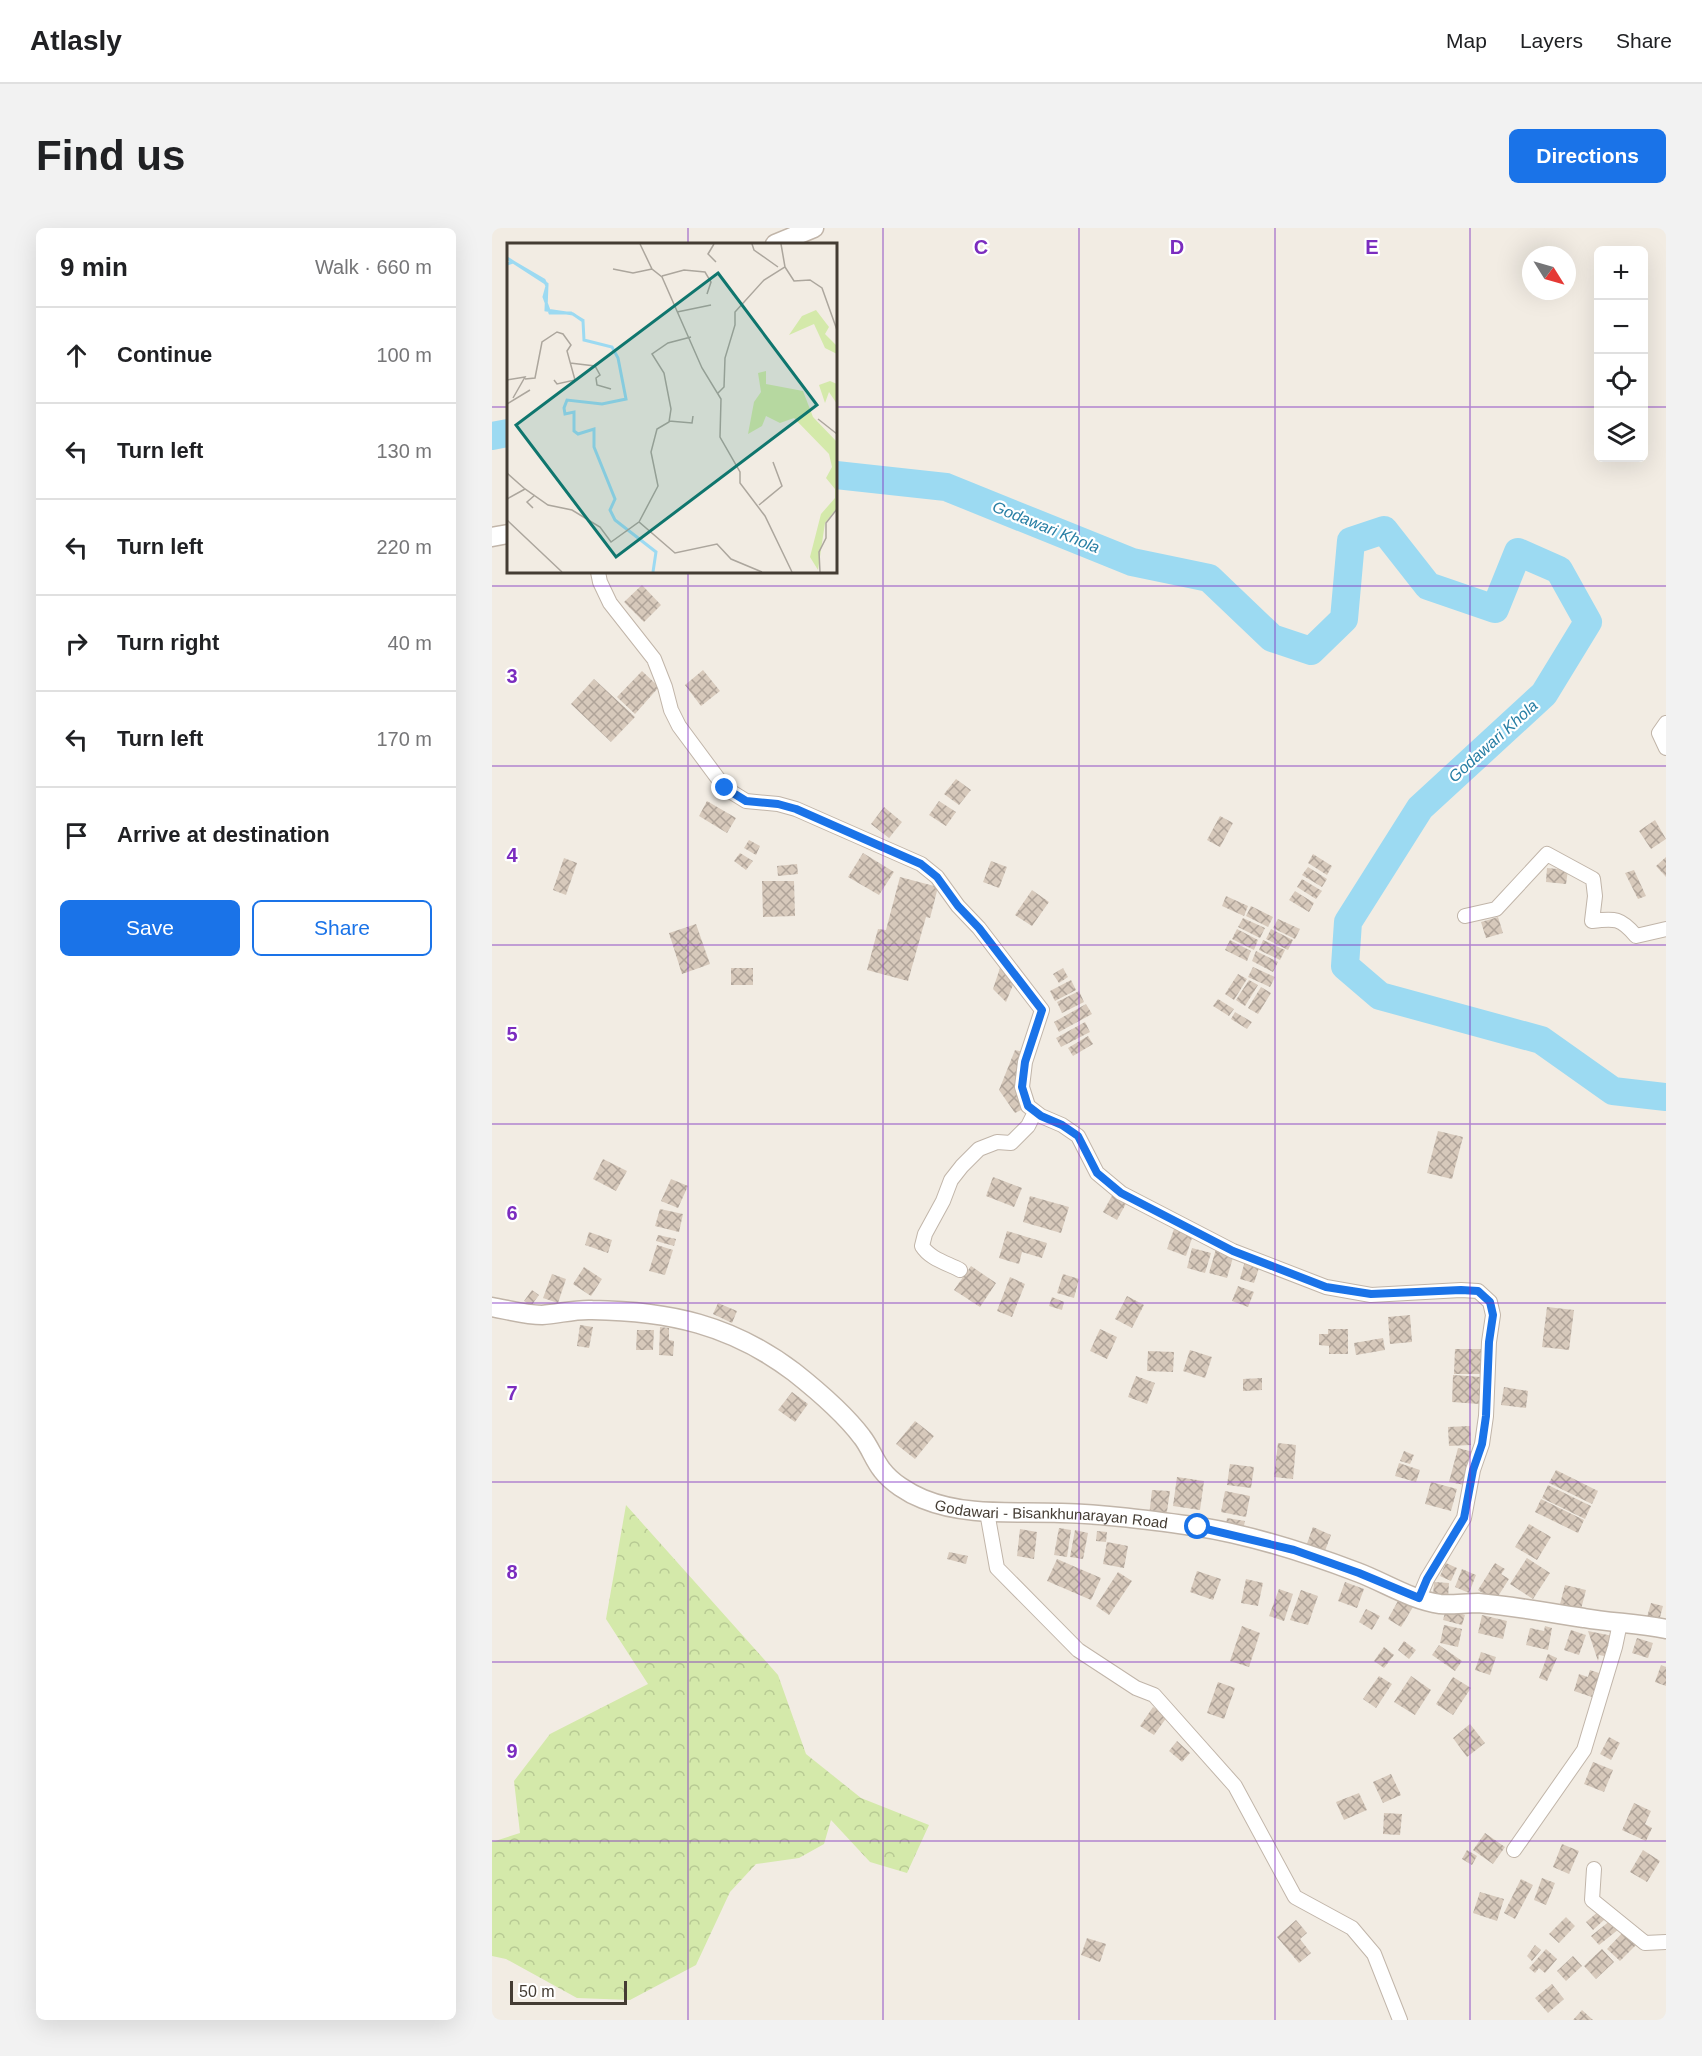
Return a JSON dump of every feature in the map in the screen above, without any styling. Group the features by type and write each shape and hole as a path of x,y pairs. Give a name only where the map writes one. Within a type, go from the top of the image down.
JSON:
{"street":[{"path":"777,243 814,228"},
{"path":"492,537 507,534"},
{"path":"598,573 610,603 654,658 671,710 679,726 725,788 746,801 778,804 796,809 921,864 937,877 1042,1010 1025,1062 1022,1087 1028,1106 1041,1116 1062,1125 1078,1136 1097,1173 1121,1193 1233,1251 1326,1287 1371,1294 1478,1291 1490,1302 1493,1315 1482,1444 1473,1470 1464,1518 1427,1579 1419,1598"},
{"path":"1666,723 1659,733 1666,748"},
{"path":"1465,916 1496,909 1547,854 1593,879 1595,896 1592,921 1610,919 1626,924 1636,936 1666,929"},
{"path":"960,1270 930,1257 922,1246 925,1234 943,1201 951,1180 962,1166 979,1149 997,1142 1011,1143 1028,1126 1035,1112"},
{"name":"Godawari - Bisankhunarayan Road","path":"492,1307 539,1315 589,1309 656,1313 695,1321 726,1332 756,1346 794,1372 844,1416 864,1439 882,1471 892,1481 922,1499 961,1509 987,1512 1114,1516 1198,1527 1294,1550 1440,1604 1475,1603 1520,1607 1620,1623 1646,1624 1666,1629"},
{"path":"987,1512 997,1568 1078,1650 1136,1688 1154,1695 1235,1786 1295,1898 1352,1928 1374,1954 1400,2020"},
{"path":"1514,1850 1584,1750 1620,1623"},
{"path":"1594,1869 1592,1900 1645,1943 1666,1942"}],"green space":[{"path":"626,1505 778,1675 806,1754 861,1798 929,1825 907,1873 870,1862 831,1820 824,1844 799,1858 756,1864 730,1892 696,1965 630,2000 577,1998 506,1959 492,1956 492,1842 520,1833 514,1781 550,1734 648,1684 606,1619"}],"building":[{"path":"642,585 661,605 644,622 624,602"},
{"path":"703,670 720,691 701,706 685,685"},
{"path":"642,671 659,687 635,714 617,697"},
{"path":"594,679 635,717 611,742 571,704"},
{"path":"956,779 971,790 959,805 944,794"},
{"path":"707,801 736,818 727,833 699,816"},
{"path":"939,801 956,812 946,826 929,815"},
{"path":"884,807 902,822 889,838 871,824"},
{"path":"1220,816 1233,823 1220,847 1207,840"},
{"path":"1655,820 1666,839 1651,849 1639,831"},
{"path":"749,840 760,846 756,855 744,848"},
{"path":"740,853 753,861 746,870 734,861"},
{"path":"863,853 894,872 879,895 848,877"},
{"path":"1313,854 1332,866 1327,875 1308,863"},
{"path":"1666,857 1666,877 1656,866"},
{"path":"564,858 577,863 566,895 553,890"},
{"path":"991,861 1007,867 999,888 983,882"},
{"path":"797,864 798,874 778,876 777,866"},
{"path":"1308,867 1327,879 1322,887 1302,875"},
{"path":"1547,868 1568,870 1566,884 1546,882"},
{"path":"1634,870 1646,896 1638,899 1625,873"},
{"path":"900,877 938,887 930,918 926,917 908,981 867,970 878,929 886,930"},
{"path":"1302,879 1322,891 1316,899 1297,887"},
{"path":"762,881 794,881 795,916 763,917"},
{"path":"1032,890 1049,902 1032,926 1015,915"},
{"path":"1295,891 1314,903 1309,912 1289,900"},
{"path":"1226,896 1248,906 1244,916 1222,906"},
{"path":"1251,906 1273,917 1268,927 1246,916"},
{"path":"1498,917 1503,933 1486,938 1481,922"},
{"path":"1243,918 1265,928 1260,938 1238,927"},
{"path":"1278,919 1300,929 1295,939 1273,928"},
{"path":"696,924 710,964 682,974 669,933"},
{"path":"1237,929 1258,940 1254,950 1232,939"},
{"path":"1271,929 1293,940 1288,950 1266,939"},
{"path":"1230,940 1251,951 1247,961 1225,950"},
{"path":"1263,940 1285,950 1280,960 1259,950"},
{"path":"1256,951 1278,962 1273,972 1252,961"},
{"path":"1001,965 1015,980 1006,1002 993,989"},
{"path":"1253,967 1275,977 1270,987 1248,977"},
{"path":"731,968 753,968 753,985 731,985"},
{"path":"1063,968 1068,977 1059,983 1053,974"},
{"path":"1238,974 1247,979 1234,1000 1225,994"},
{"path":"1071,980 1076,990 1055,1001 1050,991"},
{"path":"1249,980 1258,985 1245,1006 1236,1000"},
{"path":"1261,987 1271,993 1258,1014 1248,1008"},
{"path":"1079,991 1084,1002 1062,1013 1057,1002"},
{"path":"1218,999 1234,1009 1229,1016 1213,1006"},
{"path":"1086,1004 1092,1014 1059,1032 1054,1022"},
{"path":"1235,1012 1252,1022 1247,1029 1231,1019"},
{"path":"1085,1022 1090,1032 1061,1047 1056,1038"},
{"path":"1088,1036 1093,1044 1073,1056 1068,1048"},
{"path":"1015,1050 1024,1052 1025,1108 1015,1113 999,1090"},
{"path":"1438,1131 1463,1137 1452,1179 1427,1173"},
{"path":"603,1159 627,1171 616,1191 593,1179"},
{"path":"993,1177 1022,1188 1014,1207 986,1196"},
{"path":"671,1179 688,1186 678,1208 661,1201"},
{"path":"1114,1192 1128,1200 1117,1220 1103,1212"},
{"path":"1030,1196 1069,1207 1061,1233 1023,1222"},
{"path":"660,1209 683,1214 679,1232 655,1226"},
{"path":"1174,1229 1193,1235 1186,1256 1167,1249"},
{"path":"1007,1231 1047,1243 1042,1258 1022,1252 1019,1264 999,1258"},
{"path":"589,1232 612,1240 608,1253 585,1245"},
{"path":"658,1235 676,1239 674,1246 656,1241"},
{"path":"657,1245 673,1250 665,1275 649,1271"},
{"path":"1192,1248 1211,1253 1205,1273 1187,1268"},
{"path":"1216,1249 1234,1254 1227,1278 1209,1273"},
{"path":"1245,1261 1260,1265 1254,1283 1240,1279"},
{"path":"971,1266 996,1283 980,1307 954,1290"},
{"path":"584,1267 602,1279 591,1296 573,1284"},
{"path":"552,1274 566,1279 558,1303 543,1298"},
{"path":"1063,1274 1079,1279 1074,1298 1057,1293"},
{"path":"1010,1277 1025,1284 1012,1317 997,1311"},
{"path":"1238,1286 1254,1292 1248,1307 1232,1301"},
{"path":"532,1290 539,1295 531,1306 524,1301"},
{"path":"1127,1296 1144,1305 1132,1328 1115,1319"},
{"path":"1052,1297 1064,1302 1062,1310 1049,1306"},
{"path":"718,1303 737,1311 732,1323 713,1314"},
{"path":"1547,1307 1574,1310 1569,1350 1542,1347"},
{"path":"1410,1315 1412,1342 1390,1344 1388,1317"},
{"path":"580,1325 593,1327 589,1348 577,1346"},
{"path":"660,1327 669,1328 669,1340 674,1341 673,1356 659,1355"},
{"path":"1100,1329 1117,1337 1107,1359 1090,1351"},
{"path":"1328,1329 1348,1329 1348,1354 1329,1354 1329,1346 1319,1345 1319,1334 1328,1334"},
{"path":"637,1330 654,1330 653,1350 636,1350"},
{"path":"1383,1338 1385,1350 1356,1355 1354,1343"},
{"path":"1455,1349 1481,1349 1481,1374 1454,1374"},
{"path":"1190,1350 1212,1357 1205,1378 1183,1371"},
{"path":"1148,1351 1174,1352 1173,1372 1147,1371"},
{"path":"1453,1375 1481,1377 1479,1404 1452,1402"},
{"path":"1136,1376 1155,1383 1147,1404 1128,1397"},
{"path":"1262,1378 1262,1390 1243,1391 1243,1379"},
{"path":"1504,1387 1528,1391 1526,1408 1501,1405"},
{"path":"792,1392 808,1404 795,1422 778,1410"},
{"path":"915,1421 934,1436 915,1459 896,1444"},
{"path":"1470,1426 1471,1445 1449,1446 1448,1427"},
{"path":"1278,1443 1296,1445 1293,1479 1274,1477"},
{"path":"1458,1448 1473,1452 1465,1485 1449,1482"},
{"path":"1404,1451 1414,1455 1410,1464 1400,1461"},
{"path":"1399,1463 1420,1470 1416,1482 1395,1476"},
{"path":"1230,1464 1254,1467 1251,1488 1227,1485"},
{"path":"1556,1470 1598,1491 1592,1504 1549,1483"},
{"path":"1177,1477 1204,1481 1200,1510 1173,1506"},
{"path":"1431,1482 1457,1489 1451,1511 1425,1504"},
{"path":"1548,1485 1591,1506 1585,1519 1542,1498"},
{"path":"1152,1490 1170,1491 1166,1518 1149,1516"},
{"path":"1225,1491 1250,1496 1246,1517 1221,1512"},
{"path":"1541,1499 1584,1520 1578,1533 1535,1512"},
{"path":"1227,1518 1245,1521 1242,1534 1225,1531"},
{"path":"1529,1524 1551,1537 1537,1560 1515,1547"},
{"path":"1313,1527 1331,1535 1323,1556 1305,1549"},
{"path":"1059,1528 1071,1530 1067,1557 1054,1555"},
{"path":"1020,1529 1037,1532 1034,1559 1017,1556"},
{"path":"1075,1530 1088,1533 1083,1559 1070,1557"},
{"path":"1097,1531 1107,1532 1106,1542 1096,1541"},
{"path":"1107,1542 1128,1546 1124,1568 1103,1564"},
{"path":"949,1552 968,1556 966,1564 947,1559"},
{"path":"1527,1558 1550,1573 1533,1599 1510,1584"},
{"path":"1057,1559 1101,1578 1091,1600 1047,1581"},
{"path":"1446,1563 1457,1568 1451,1581 1440,1576"},
{"path":"1495,1563 1505,1569 1501,1574 1509,1579 1495,1601 1478,1590"},
{"path":"1462,1569 1476,1575 1469,1593 1455,1587"},
{"path":"1197,1571 1221,1579 1213,1600 1190,1592"},
{"path":"1118,1572 1132,1581 1109,1615 1096,1606"},
{"path":"1246,1579 1263,1583 1258,1606 1241,1603"},
{"path":"1345,1582 1364,1589 1357,1608 1338,1601"},
{"path":"1434,1582 1449,1583 1448,1598 1433,1597"},
{"path":"1565,1585 1586,1590 1580,1613 1559,1608"},
{"path":"1279,1589 1293,1594 1284,1621 1269,1616"},
{"path":"1301,1590 1318,1596 1308,1625 1290,1620"},
{"path":"1399,1599 1413,1607 1401,1627 1388,1619"},
{"path":"1651,1603 1663,1606 1659,1621 1647,1617"},
{"path":"1366,1609 1380,1616 1372,1630 1359,1622"},
{"path":"1446,1609 1465,1615 1462,1625 1443,1620"},
{"path":"1482,1615 1507,1621 1503,1639 1478,1633"},
{"path":"1444,1625 1462,1629 1458,1647 1440,1643"},
{"path":"1242,1626 1260,1633 1249,1667 1230,1661"},
{"path":"1545,1626 1552,1628 1548,1650 1526,1645 1530,1628 1544,1631"},
{"path":"1571,1630 1586,1635 1579,1655 1564,1650"},
{"path":"1588,1631 1613,1636 1609,1657 1599,1655 1598,1661"},
{"path":"1637,1638 1653,1643 1648,1658 1632,1653"},
{"path":"1404,1641 1416,1650 1409,1659 1398,1650"},
{"path":"1439,1645 1462,1661 1455,1671 1432,1655"},
{"path":"1384,1647 1394,1655 1384,1668 1374,1661"},
{"path":"1481,1652 1496,1657 1490,1675 1475,1670"},
{"path":"1548,1654 1557,1658 1547,1681 1539,1678"},
{"path":"1661,1665 1666,1667 1666,1686 1655,1682"},
{"path":"1590,1670 1605,1675 1599,1693 1593,1691 1592,1697 1574,1691 1579,1674 1588,1677"},
{"path":"1379,1676 1392,1684 1376,1708 1363,1699"},
{"path":"1411,1676 1431,1690 1415,1715 1394,1702"},
{"path":"1453,1677 1471,1688 1453,1715 1436,1704"},
{"path":"1218,1682 1235,1688 1224,1719 1207,1713"},
{"path":"1153,1707 1167,1717 1154,1735 1140,1726"},
{"path":"1470,1724 1485,1743 1467,1757 1453,1738"},
{"path":"1609,1737 1620,1743 1611,1760 1600,1754"},
{"path":"1177,1741 1190,1753 1182,1762 1169,1751"},
{"path":"1593,1762 1613,1770 1604,1792 1584,1784"},
{"path":"1391,1774 1401,1795 1383,1803 1373,1782"},
{"path":"1359,1793 1367,1810 1344,1820 1336,1802"},
{"path":"1634,1803 1651,1811 1645,1824 1652,1828 1646,1841 1622,1830"},
{"path":"1384,1813 1402,1814 1400,1835 1383,1834"},
{"path":"1485,1833 1505,1847 1493,1864 1473,1850"},
{"path":"1562,1844 1579,1851 1569,1874 1553,1867"},
{"path":"1467,1850 1477,1856 1472,1865 1462,1859"},
{"path":"1643,1850 1660,1861 1647,1882 1630,1872"},
{"path":"1542,1878 1555,1883 1546,1905 1534,1900"},
{"path":"1521,1879 1533,1885 1515,1919 1504,1913"},
{"path":"1480,1892 1504,1899 1497,1921 1473,1913"},
{"path":"1599,1911 1605,1919 1593,1930 1586,1922"},
{"path":"1566,1917 1575,1926 1559,1943 1549,1934"},
{"path":"1296,1920 1307,1933 1300,1939 1311,1953 1299,1963 1277,1937"},
{"path":"1611,1920 1619,1929 1599,1945 1591,1936"},
{"path":"1625,1930 1638,1943 1620,1961 1607,1949"},
{"path":"1087,1938 1106,1944 1100,1962 1081,1955"},
{"path":"1535,1945 1541,1950 1532,1961 1527,1956"},
{"path":"1546,1949 1557,1959 1545,1973 1539,1968 1535,1973 1529,1968"},
{"path":"1602,1949 1614,1962 1596,1979 1584,1966"},
{"path":"1573,1956 1582,1966 1566,1981 1557,1971"},
{"path":"1552,1984 1564,1999 1548,2013 1535,1998"},
{"path":"1582,2010 1593,2020 1573,2020"}],"waterway":[{"name":"Godawari Khola","path":"492,436 507,433"},
{"name":"Godawari Khola","path":"837,475 946,487 1132,562 1209,578 1272,638 1311,651 1344,619 1351,541 1384,530 1428,586 1495,609 1518,552 1559,570 1588,622 1544,694 1420,808 1348,922 1345,966 1380,996 1541,1040 1613,1091 1666,1097"}],"route":[{"path":"725,788 746,801 778,804 796,809 921,864 937,877 1042,1010 1025,1062 1022,1087 1028,1106 1041,1116 1062,1125 1078,1136 1097,1173 1121,1193 1233,1251 1326,1287 1371,1294 1478,1291 1490,1302 1493,1315 1482,1444 1473,1470 1464,1518 1427,1579 1419,1598 1359,1573 1294,1550 1198,1527"}]}
